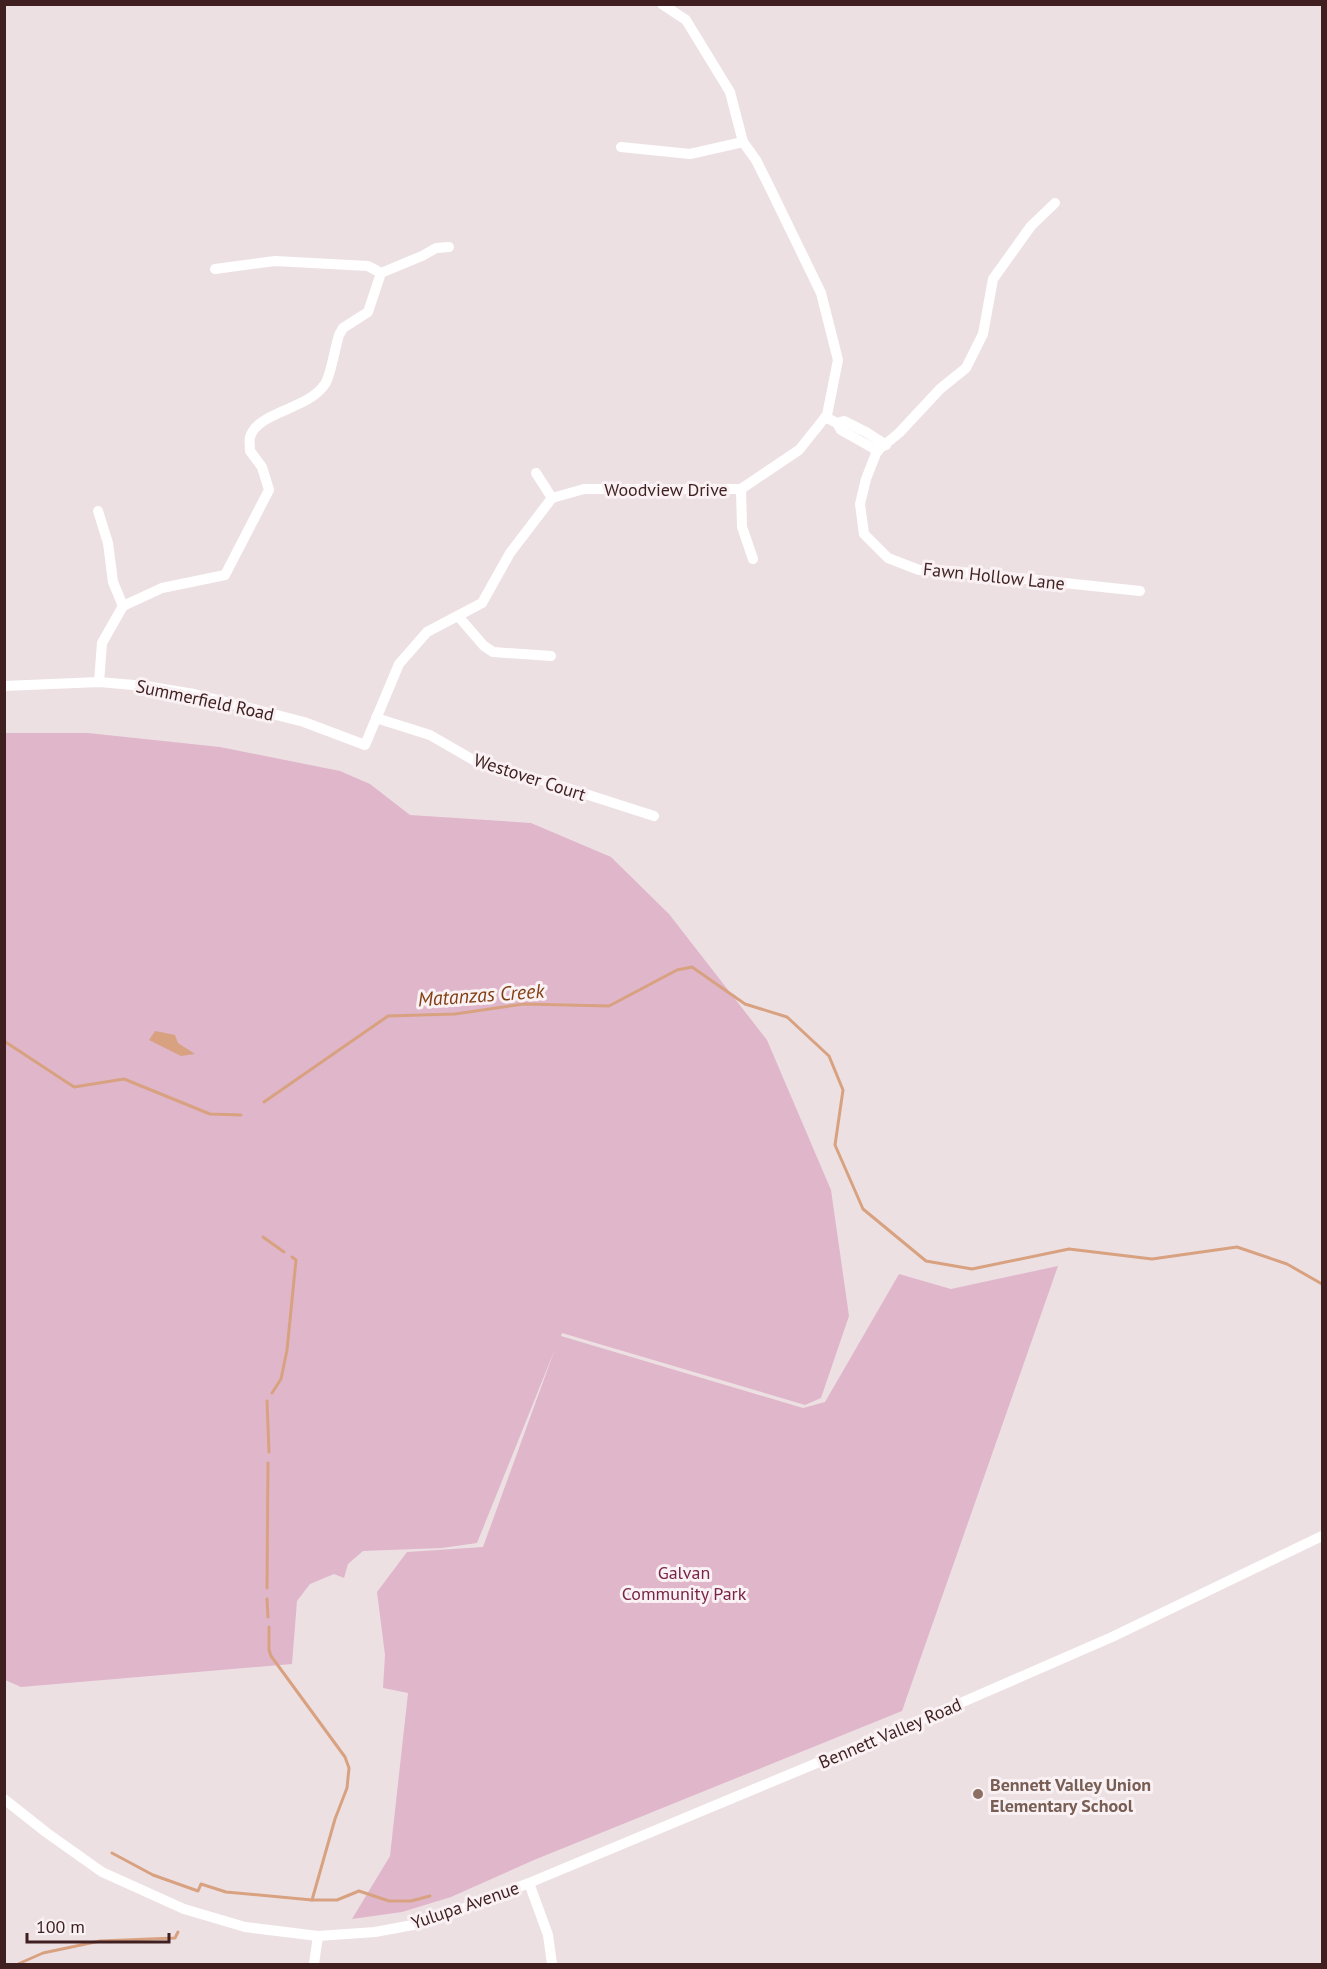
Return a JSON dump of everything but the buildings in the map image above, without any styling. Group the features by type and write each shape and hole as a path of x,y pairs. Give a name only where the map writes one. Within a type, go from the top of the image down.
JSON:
{"street":[{"name":"Woodview Drive","path":"552,498 584,489 741,489 799,450 827,415 838,360 821,293 756,160 743,142 730,92 686,20 662,4"},
{"path":"621,147 690,154 743,142"},
{"name":"Fawn Hollow Lane","path":"1055,202 1031,226 993,279 983,334 966,368 940,389 882,448 866,479 861,504 864,534 888,558 919,570 951,571 1140,591"},
{"path":"99,682 102,643 123,606 162,588 225,576 269,490 262,467 250,451 250,436 264,419 289,410 313,397 326,383 339,335 343,328 368,312 381,273 436,248 449,247"},
{"path":"215,269 275,261 368,266 381,273"},
{"path":"825,417 837,423 841,430 882,448"},
{"path":"376,718 399,664 427,632 482,603 510,554 552,498 536,473"},
{"path":"741,489 742,526 753,559"},
{"path":"98,511 108,543 113,582 123,606"},
{"path":"458,616 484,646 493,652 551,656"},
{"name":"Summerfield Road","path":"4,686 99,682 194,694 304,722 365,745 376,718"},
{"name":"Westover Court","path":"376,718 430,735 482,765 545,781 654,816"},
{"name":"Bennett Valley Road","path":"529,1883 956,1705 1112,1637 1323,1536"},
{"name":"Yulupa Avenue","path":"4,1799 102,1872 184,1909 245,1927 318,1936 375,1932 429,1922 529,1883"},
{"path":"529,1883 548,1935 552,1965"},
{"path":"314,1965 318,1936"}],"green space":[{"name":"Galvan Community Park","path":"4,733 88,733 220,747 340,771 370,784 410,815 531,823 611,857 669,914 767,1040 831,1190 849,1316 821,1398 805,1405 562,1333 561,1336 803,1408 825,1402 899,1274 951,1289 1058,1266 902,1711 534,1860 451,1897 402,1912 352,1919 390,1856 408,1693 383,1688 385,1655 377,1592 407,1552 483,1547 555,1349 477,1543 442,1548 363,1551 348,1564 344,1578 334,1574 310,1584 297,1601 292,1664 21,1687 5,1680"}],"shaded area":[{"path":"155,1031 175,1035 178,1043 195,1054 181,1056 149,1040"}],"waterway":[{"name":"Matanzas Creek","path":"264,1102 388,1016 455,1014 524,1004 609,1006 677,970 692,967 745,1004 787,1017 829,1056 843,1090 835,1145 863,1209 926,1261 972,1269 1069,1249 1152,1259 1237,1247 1287,1264 1322,1284"},
{"name":"Matanzas Creek","path":"4,1041 74,1087 124,1079 210,1114 241,1115"},
{"path":"263,1237 284,1252"},
{"path":"272,1393 281,1379 287,1350 296,1260 292,1257"},
{"path":"267,1401 269,1452"},
{"path":"267,1588 268,1463"},
{"path":"267,1599 268,1617"},
{"path":"112,1853 153,1875 198,1891 201,1884 226,1892 312,1900 335,1819 347,1788 349,1768 345,1757 271,1656 269,1627"},
{"path":"312,1900 337,1900 359,1891 389,1901 411,1901 430,1896"},
{"path":"18,1964 43,1953 100,1941 175,1938 178,1932"}],"place":[{"name":"Bennett Valley Union Elementary School","path":"978,1794"}]}
